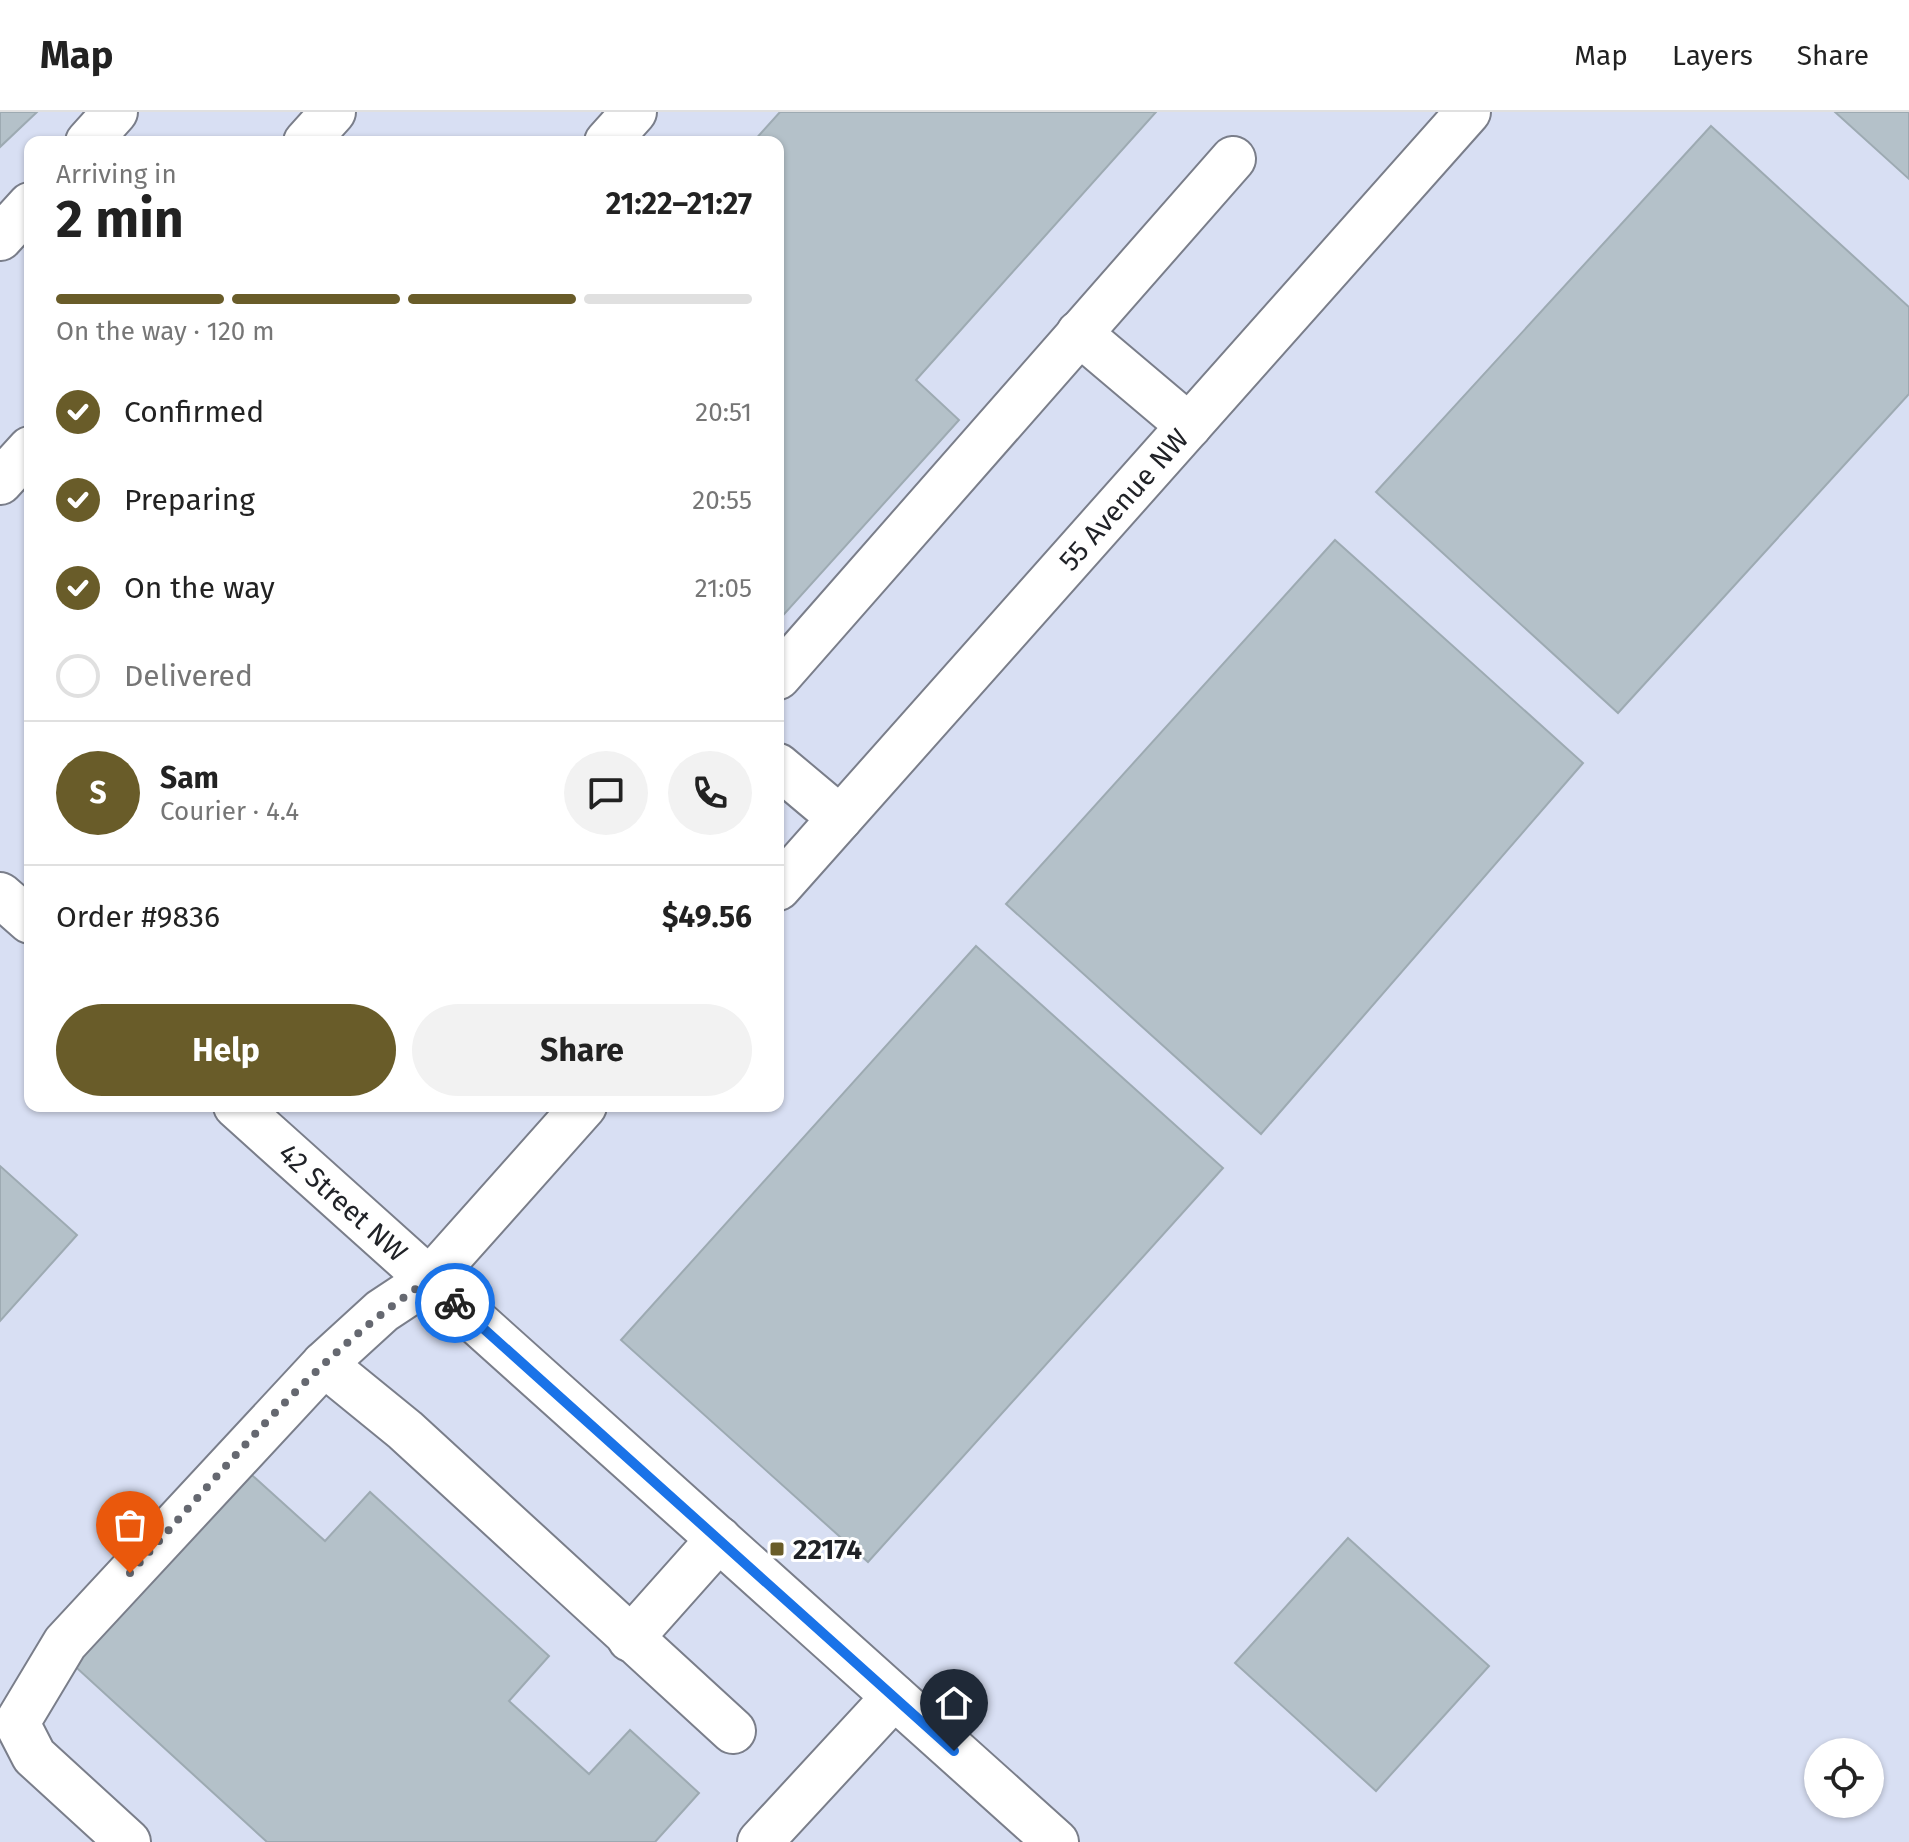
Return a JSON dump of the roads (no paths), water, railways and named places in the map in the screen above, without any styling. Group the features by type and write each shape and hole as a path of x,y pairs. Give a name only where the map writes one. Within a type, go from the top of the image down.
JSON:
{"street":[{"path":"93,136 115,112"},
{"path":"311,136 333,112"},
{"path":"612,136 634,112"},
{"name":"55 Avenue NW","path":"784,881 1468,112"},
{"path":"784,670 1233,159"},
{"path":"0,238 24,212"},
{"path":"1079,333 1189,426"},
{"path":"0,482 24,456"},
{"path":"784,771 840,818"},
{"path":"0,895 24,916"},
{"name":"42 Street NW","path":"243,1112 1056,1842"},
{"path":"128,1842 34,1756 17,1723 65,1643 324,1364 382,1311 429,1280 579,1112"},
{"path":"324,1364 405,1430 733,1731"},
{"path":"630,1639 719,1539"},
{"path":"760,1842 894,1697"}],"place":[{"name":"22174","path":"777,1549"}]}
